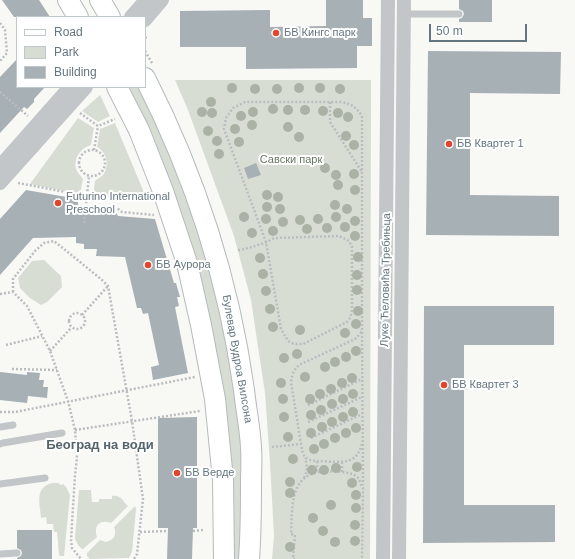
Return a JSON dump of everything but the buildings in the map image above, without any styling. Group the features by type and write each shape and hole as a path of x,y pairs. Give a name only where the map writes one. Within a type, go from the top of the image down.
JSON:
{"main road":[{"path":"68,0 77,16"},
{"path":"100,0 109,16"},
{"name":"Булевар Вудроа Вилсона","path":"146,80 186,166 208,229 226,292 240,364 251,446 252,531 249,559"},
{"path":"118,88 130,110 146,148 163,191 187,263 201,325 215,399 223,480 224,559"}],"street":[{"path":"133,16 146,0"},
{"path":"146,19 162,0"},
{"name":"Луке Ћеловића Требињца","path":"383,559 388,0"},
{"name":"Луке Ћеловића Требињца","path":"399,559 404,0"},
{"path":"0,166 69,88"},
{"path":"0,183 85,88"}],"lane":[{"path":"404,14 459,14"},
{"path":"0,427 13,425"},
{"path":"0,444 62,433"},
{"path":"0,484 45,478"},
{"path":"0,554 17,553"}],"path":[{"path":"0,23 5,30 7,53 0,61"},
{"path":"0,92 29,117"},
{"path":"238,250 246,249 266,242 270,239 275,238 339,236 349,241 352,247 352,312 347,322 303,344 294,344 288,341 281,329 266,242 224,129 226,118 233,108 245,102 341,102 358,109 362,116 362,559"},
{"path":"330,102 330,122 362,172"},
{"path":"69,106 98,126"},
{"path":"98,126 130,110"},
{"path":"94,150 98,126"},
{"path":"90,150 98,151 104,157 104,170 98,175 89,176 82,171 79,163 82,155 90,150"},
{"path":"84,223 89,176"},
{"path":"18,182 87,196"},
{"path":"86,207 117,208 122,212 159,216"},
{"path":"80,559 72,548 71,540 77,458 74,430 68,401 50,351 27,306 14,292 13,279 35,251 44,243 54,241 108,286 127,390 143,500 137,554 134,559"},
{"path":"82,315 108,286"},
{"path":"0,294 14,292"},
{"path":"75,313 82,315 85,322 84,325 78,329 71,328 68,321 69,317 75,313"},
{"path":"50,351 71,328"},
{"path":"295,559 293,558 295,535 291,534 294,497 297,487 307,473 307,468 302,450 291,382 292,375 295,369 300,365 355,339 362,330"},
{"path":"6,345 42,336"},
{"path":"12,369 57,370"},
{"path":"0,412 15,412 195,377"},
{"path":"308,405 362,379"},
{"path":"308,422 362,397"},
{"path":"74,430 200,411"},
{"path":"312,438 362,414"},
{"path":"305,458 310,461 342,462 356,456 363,443"},
{"path":"272,447 301,444"},
{"path":"317,461 317,472"},
{"path":"342,462 342,472"},
{"path":"304,478 317,472 342,472 351,474 358,478 363,488"},
{"path":"193,531 204,530"},
{"path":"140,532 168,531"}],"green space":[{"name":"Савски парк","path":"175,80 371,80 370,559 272,559 274,536 265,393 251,300 234,236 188,110"},
{"path":"117,88 146,88 157,102 240,363 249,559 224,559 201,325"},
{"path":"100,95 110,116 98,122 82,111"},
{"path":"78,118 94,128 91,145 83,149 76,159 77,171 83,179 80,194 30,184"},
{"path":"115,123 148,202 93,196 95,181 103,175 107,164 103,152 97,147 100,129"},
{"path":"44,260 61,276 62,287 47,302 41,305 30,298 20,288 18,278 32,261"},
{"path":"52,483 63,484 70,495 64,556 59,555 57,532 54,532 53,524 47,524 46,517 41,518 39,502 40,492 46,485"},
{"path":"79,490 91,490 92,502 99,502 99,499 112,499 112,496 117,496 121,498 128,506 111,523 104,522 98,524 96,530 97,537 83,549 78,545 75,538"},
{"path":"135,506 132,552 129,558 90,559 87,556 87,553 100,540 106,542 111,540 115,535 114,527"}],"place":[{"name":"БВ Кингс парк","path":"276,33"},
{"name":"БВ Квартет 1","path":"449,144"},
{"name":"Futurino International Preschool","path":"58,203"},
{"name":"БВ Аурора","path":"148,265"},
{"name":"БВ Квартет 3","path":"444,385"},
{"name":"БВ Верде","path":"177,473"}],"district":[{"name":"Београд на води","path":"100,445"}]}
